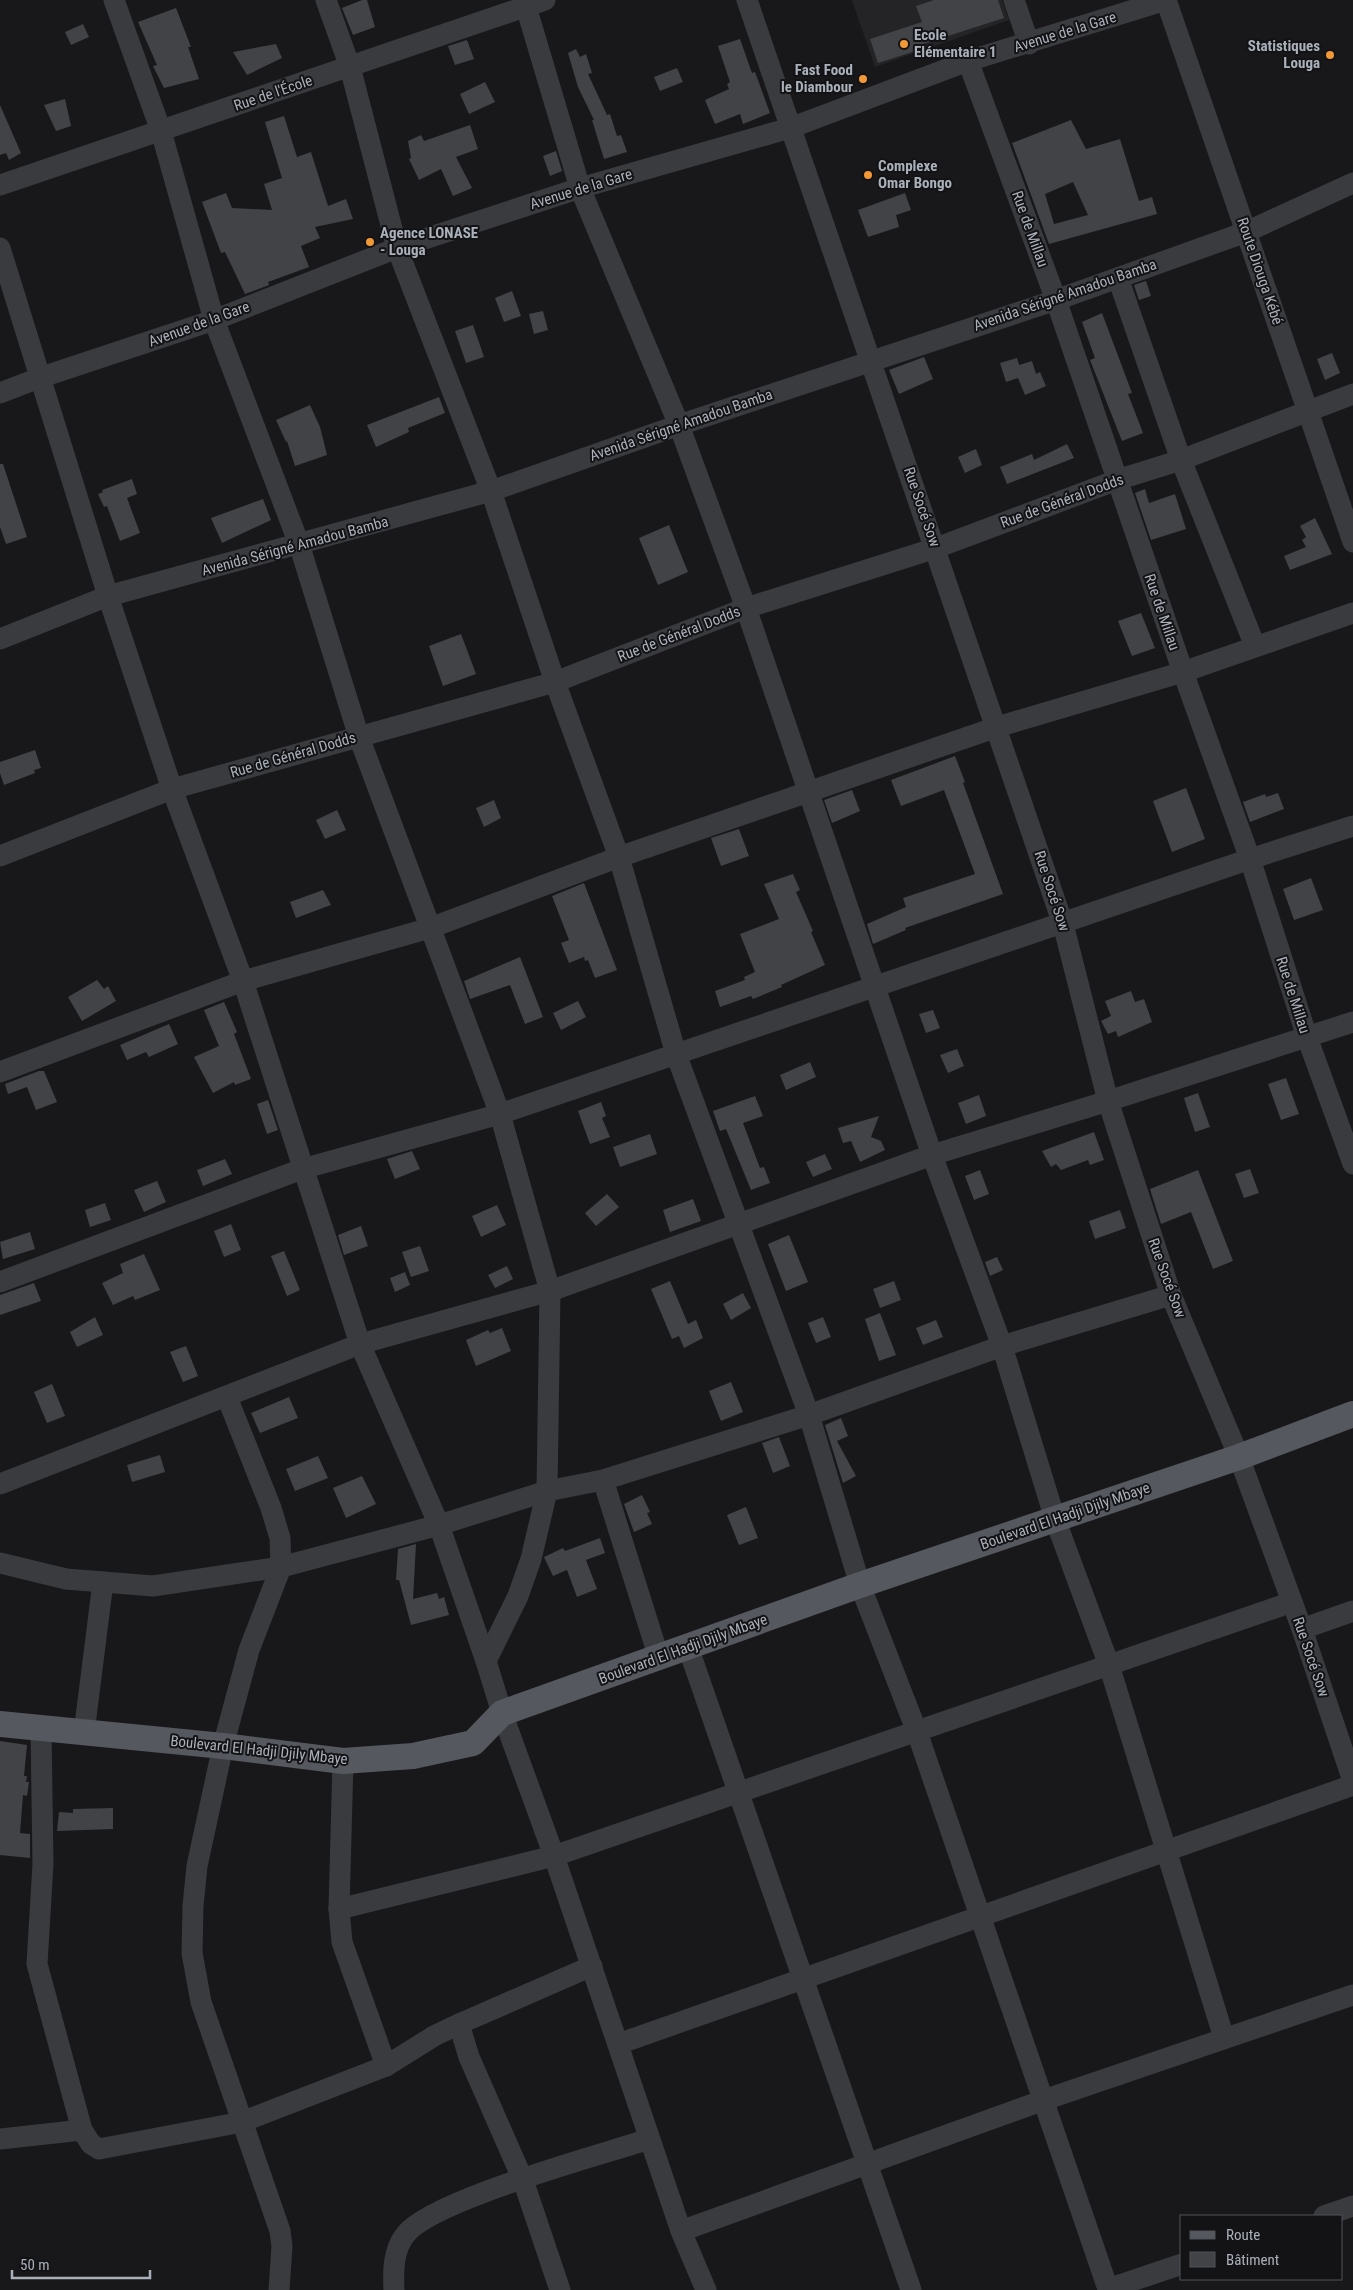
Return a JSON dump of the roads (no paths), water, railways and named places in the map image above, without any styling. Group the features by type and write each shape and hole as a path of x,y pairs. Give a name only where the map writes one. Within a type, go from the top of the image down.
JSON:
{"main road":[{"name":"Boulevard El Hadji Djily Mbaye","path":"0,1724 223,1746 342,1761 413,1756 473,1743 502,1713 860,1585 1239,1457 1353,1414"}],"street":[{"path":"114,0 161,131 214,320 299,544 359,737 500,1114 550,1291 548,1491 531,1559 518,1596 486,1661"},
{"path":"326,0 350,68 397,248 491,491 555,682 619,857 676,1054 809,1415 860,1585 917,1732 1108,2290 1180,2265"},
{"name":"Rue Socé Sow","path":"747,0 1064,924 1108,1101 1171,1294 1239,1457 1302,1630 1353,1781"},
{"path":"1014,0 1029,44"},
{"name":"Avenue de la Gare","path":"0,394 39,378 214,320 397,248 580,188 790,128 968,61 1029,44 1166,0"},
{"name":"Route Diouga Kébé","path":"1166,0 1353,542"},
{"path":"532,2 580,188 679,425 810,791 932,1155 1002,1346 1055,1519 1109,1665 1224,2038"},
{"name":"Rue de l'École","path":"0,185 350,68 532,2"},
{"name":"Rue de Millau","path":"968,61 1056,300 1183,672 1250,859 1306,1038 1353,1164"},
{"name":"Avenida Sérigné Amadou Bamba","path":"0,639 108,596 491,491 870,360 1118,278 1246,232 1353,183"},
{"path":"0,248 108,596 172,789 242,981 360,1344 439,1525 502,1713 592,1966 681,2231 706,2290"},
{"path":"1118,278 1181,460 1255,646"},
{"name":"Rue de Général Dodds","path":"0,856 172,789 555,682 746,608 936,548 1117,480 1181,460 1353,394"},
{"path":"0,1072 242,981 430,928 619,857 997,727 1183,672 1353,613"},
{"path":"0,1282 302,1169 500,1114 1064,924 1250,859 1353,826"},
{"path":"0,1484 360,1344 550,1291 932,1155 1108,1101 1353,1022"},
{"path":"0,1563 66,1578 153,1586 281,1567 439,1525 548,1491 603,1480 809,1415 1002,1346 1171,1294"},
{"path":"227,1397 280,1538 281,1567 249,1650 223,1746 197,1866 193,1906 192,1953 202,2002 280,2231 282,2246 279,2290"},
{"path":"603,1480 659,1658"},
{"path":"84,1732 103,1582"},
{"path":"339,1909 554,1856 1292,1602"},
{"path":"1302,1630 1353,1612"},
{"path":"688,1647 911,2290"},
{"path":"41,1728 43,1864 37,1964 82,2130 91,2144 99,2149 242,2122 386,2066 434,2036 592,1966"},
{"path":"342,1761 339,1909 343,1949 386,2066"},
{"path":"618,2044 1353,1785"},
{"path":"681,2231 1044,2100 1353,1995"},
{"path":"459,2024 469,2057 523,2180 560,2290"},
{"path":"0,2138 82,2130"},
{"path":"394,2290 393,2268 404,2236 427,2216 523,2180 649,2139"},
{"path":"1327,2215 1353,2206"}],"place":[{"name":"Ecole Elémentaire 1","path":"904,44"},
{"name":"Statistiques Louga","path":"1330,55"},
{"name":"Fast Food le Diambour","path":"863,79"},
{"name":"Complexe Omar Bongo","path":"868,175"},
{"name":"Agence LONASE - Louga","path":"370,242"}]}
